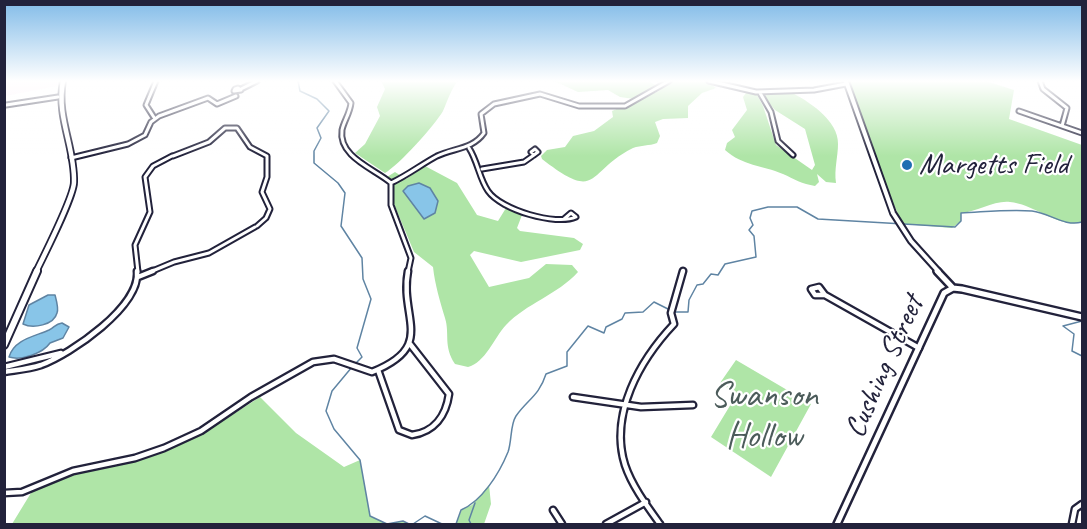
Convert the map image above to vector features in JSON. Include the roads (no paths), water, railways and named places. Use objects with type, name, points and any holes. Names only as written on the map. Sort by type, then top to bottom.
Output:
[{"type":"main road","points":[[4,345],[69,203],[74,186],[74,170],[59,117],[58,106]]},
{"type":"street","points":[[146,106],[154,119]]},
{"type":"street","points":[[71,158],[132,143],[146,134],[154,119],[188,106]]},
{"type":"street","points":[[350,106],[342,132],[345,147],[354,158],[391,183]]},
{"type":"street","points":[[391,183],[410,175],[437,156],[470,148],[483,136],[482,112],[491,106]]},
{"type":"street","points":[[578,106],[593,106]]},
{"type":"street","points":[[767,106],[778,141],[793,155]]},
{"type":"street","points":[[853,106],[884,195],[899,225],[953,288]]},
{"type":"street","points":[[1062,126],[1067,115],[1063,106]]},
{"type":"street","points":[[1019,111],[1083,133]]},
{"type":"street","points":[[4,372],[40,365],[67,351],[85,340],[122,308],[134,292],[138,277],[135,245],[150,210],[145,177],[153,166],[209,142],[225,128],[237,128],[250,147],[267,156],[267,177],[262,192],[270,209],[266,218],[209,253],[170,263],[138,277]]},
{"type":"street","points":[[470,148],[482,169],[487,190],[507,207],[530,215],[564,219]]},
{"type":"street","points":[[482,169],[520,163],[534,155]]},
{"type":"street","points":[[4,493],[22,492],[74,471],[135,458],[164,448],[201,431],[251,397],[313,362],[334,359],[368,372],[378,370],[398,357],[410,344],[413,325],[406,279],[411,258],[391,205],[391,183]]},
{"type":"street","points":[[660,525],[624,462],[622,447],[627,406],[639,368],[674,324],[672,311],[683,270]]},
{"type":"street","name":"Cushing Street","points":[[837,525],[944,292],[953,288],[1083,317]]},
{"type":"street","points":[[825,295],[918,348]]},
{"type":"street","points":[[378,370],[399,430],[407,434],[418,435],[432,428],[442,416],[449,393],[410,344]]},
{"type":"street","points":[[4,367],[36,362],[67,351]]},
{"type":"street","points":[[573,397],[627,406],[693,405]]},
{"type":"street","points":[[606,525],[646,502]]},
{"type":"street","points":[[1072,525],[1075,509],[1083,504]]},
{"type":"street","points":[[553,510],[562,525]]},
{"type":"water","points":[[419,183],[430,188],[438,201],[435,213],[424,219],[403,191],[408,186]]},
{"type":"water","points":[[48,295],[55,295],[58,309],[55,317],[43,325],[23,324],[29,305]]},
{"type":"water","points":[[62,323],[69,327],[63,338],[50,343],[32,355],[20,358],[9,357],[20,342]]},
{"type":"waterway","points":[[324,106],[329,111],[317,128],[321,138],[314,151],[314,163],[338,183],[345,193],[341,226],[362,258],[363,279],[371,299],[357,348],[362,357],[355,364]]},
{"type":"waterway","points":[[456,524],[461,510],[483,493],[500,469],[508,452],[516,416],[537,392],[546,374],[567,366],[567,352],[588,326],[604,333],[606,327],[622,319],[625,313],[643,312],[654,302],[674,312],[688,312],[689,300],[697,285],[703,284],[711,274],[718,275],[725,264],[756,257],[754,236],[749,230],[753,225],[750,218],[752,211],[768,207],[797,207],[818,219],[955,227],[961,221],[961,213],[1023,210],[1039,212],[1069,223],[1082,222]]},
{"type":"waterway","points":[[1082,321],[1063,326],[1074,334],[1072,351],[1082,356]]},
{"type":"waterway","points":[[352,367],[332,391],[326,411],[334,429],[360,460],[370,516],[387,524],[403,521],[409,524]]},
{"type":"waterway","points":[[471,524],[469,520],[475,503]]},
{"type":"waterway","points":[[413,524],[425,516],[442,524]]},
{"type":"place","name":"Margetts Field","points":[[907,165]]},
{"type":"park label","name":"Swanson Hollow","points":[[764,418]]}]
